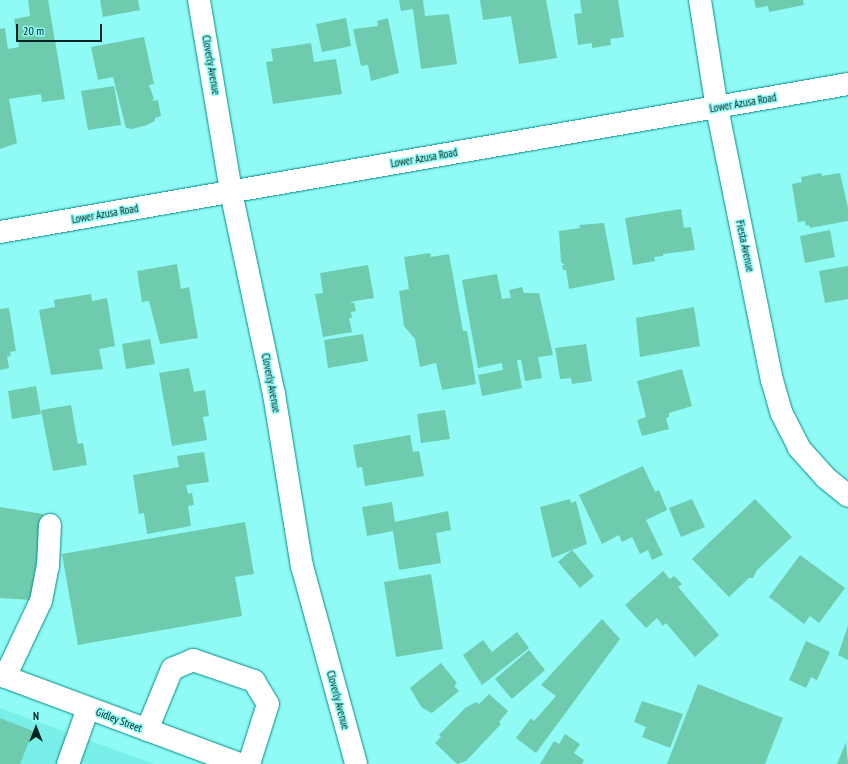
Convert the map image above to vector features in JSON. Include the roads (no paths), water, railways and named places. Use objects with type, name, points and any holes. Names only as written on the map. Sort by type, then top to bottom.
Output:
[{"type":"street","name":"Cloverly Avenue","points":[[199,0],[231,192],[274,394],[302,566],[356,764]]},
{"type":"street","name":"Fiesta Avenue","points":[[700,0],[717,108],[772,380],[782,414],[799,448],[826,478],[848,496]]},
{"type":"street","name":"Lower Azusa Road","points":[[0,232],[848,84]]},
{"type":"street","points":[[2,676],[42,601],[48,566],[50,525]]},
{"type":"street","points":[[147,730],[172,669],[194,660],[254,681],[268,704],[249,764]]},
{"type":"street","name":"Gidley Street","points":[[2,676],[239,764]]},
{"type":"street","points":[[68,764],[88,708]]}]
